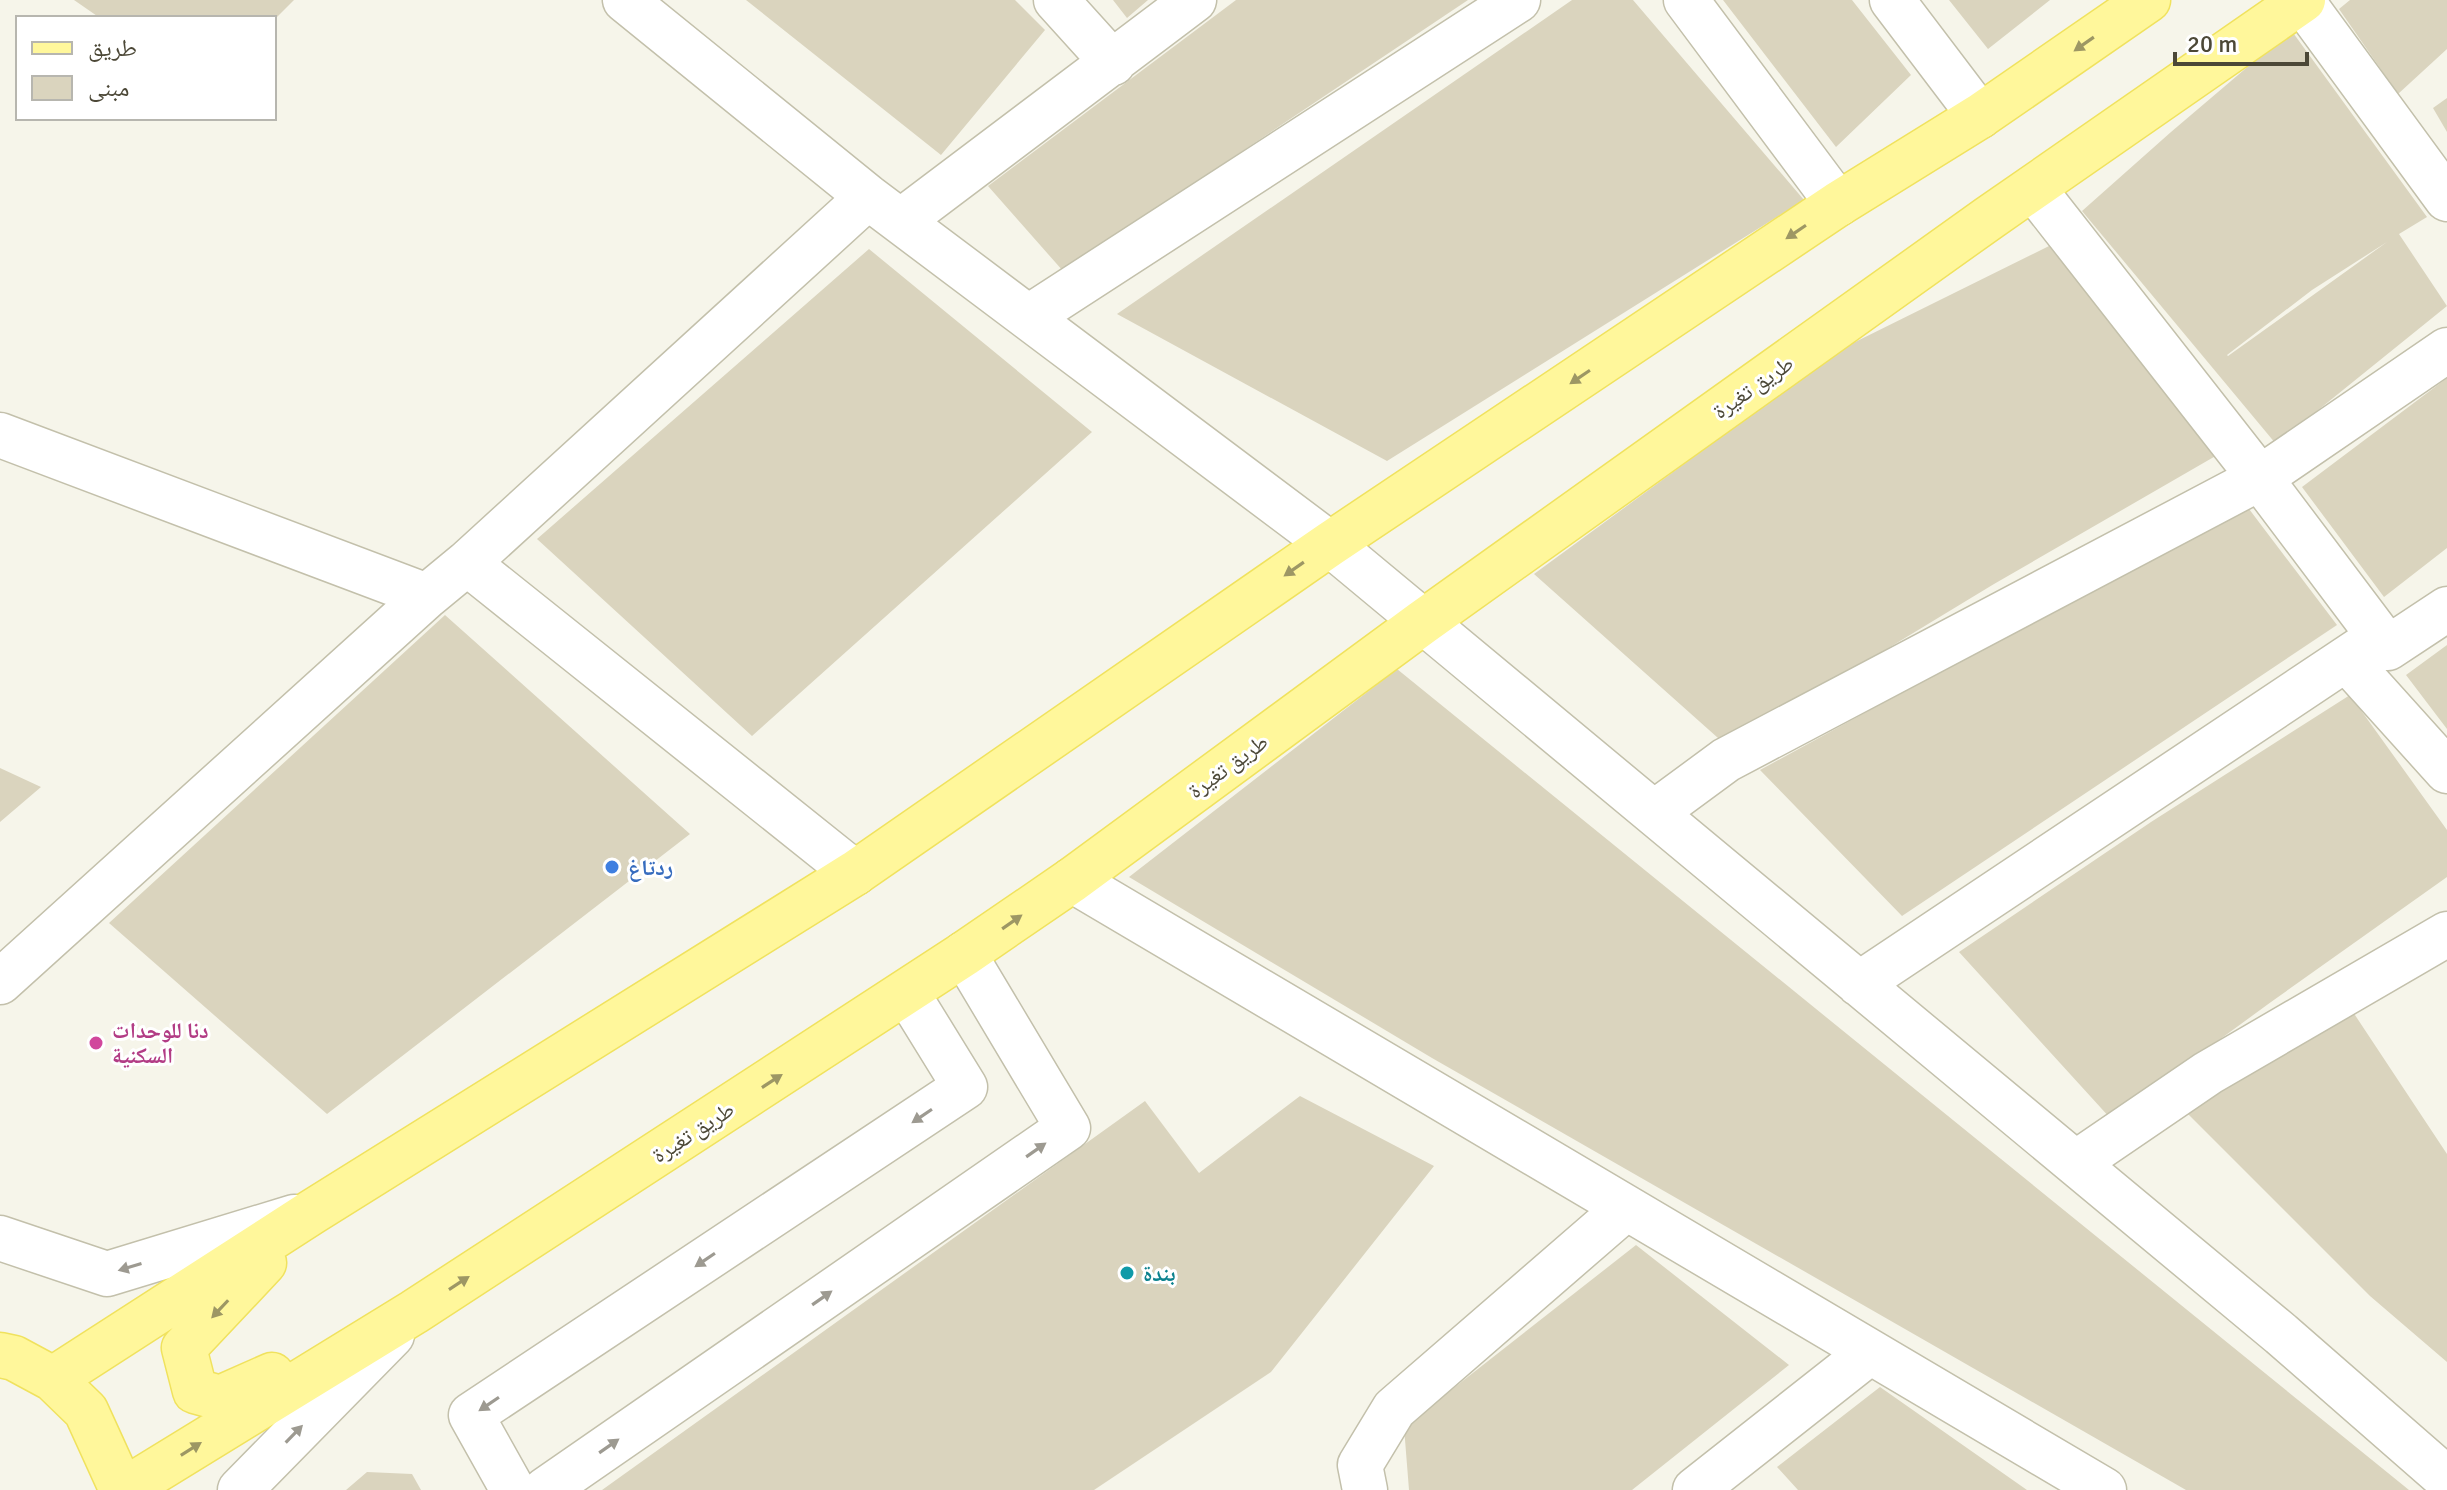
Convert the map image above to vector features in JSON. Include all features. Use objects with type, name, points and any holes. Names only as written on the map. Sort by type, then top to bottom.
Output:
[{"type":"main road","points":[[53,1379],[312,1212],[855,873],[1330,544],[1838,204],[1980,116],[2148,0]]},
{"type":"main road","name":"طريق تغيرة","points":[[123,1490],[414,1312],[907,993],[1072,880],[1423,622],[2302,0]]},
{"type":"main road","points":[[312,1212],[184,1348],[195,1391],[220,1398],[414,1312]]},
{"type":"main road","points":[[0,1355],[14,1358],[53,1379],[86,1411],[123,1490]]},
{"type":"street","points":[[625,0],[885,209],[1330,544],[2281,1334],[2447,1479]]},
{"type":"street","points":[[1056,0],[1113,63]]},
{"type":"street","points":[[0,982],[427,596],[885,209],[1113,63],[1194,0]]},
{"type":"street","points":[[1029,317],[1518,0]]},
{"type":"street","points":[[1686,0],[1838,204]]},
{"type":"street","points":[[1892,0],[1980,116]]},
{"type":"street","points":[[2302,0],[2447,199]]},
{"type":"street","points":[[2033,188],[2260,478],[2362,648],[2447,771]]},
{"type":"street","points":[[1654,813],[1726,760],[2260,478],[2447,350]]},
{"type":"street","points":[[0,435],[427,596]]},
{"type":"street","points":[[467,563],[855,873]]},
{"type":"street","points":[[1859,984],[2362,648],[2388,648],[2447,609]]},
{"type":"street","points":[[1072,880],[2104,1490]]},
{"type":"street","points":[[2076,1163],[2208,1073],[2447,934]]},
{"type":"street","points":[[545,1490],[1068,1128],[964,954]]},
{"type":"street","points":[[907,993],[965,1087]]},
{"type":"street","points":[[513,1490],[471,1415],[965,1087],[1024,1053]]},
{"type":"street","points":[[1365,1490],[1360,1465],[1394,1409],[1626,1208]]},
{"type":"street","points":[[0,1238],[107,1274],[312,1212]]},
{"type":"street","points":[[240,1490],[414,1312]]},
{"type":"street","points":[[1717,1483],[1870,1352]]},
{"type":"building","points":[[74,0],[294,0],[276,18],[97,16]]},
{"type":"building","points":[[746,0],[1015,0],[1045,30],[941,155]]},
{"type":"building","points":[[1113,0],[1148,0],[1127,18]]},
{"type":"building","points":[[1236,0],[1468,0],[1063,271],[988,186]]},
{"type":"building","points":[[1572,0],[1633,0],[1804,200],[1387,461],[1117,314]]},
{"type":"building","points":[[1723,0],[1852,0],[1911,75],[1836,147]]},
{"type":"building","points":[[1949,0],[2050,0],[1988,49]]},
{"type":"building","points":[[2350,0],[2447,0],[2447,49],[2398,94],[2339,9]]},
{"type":"building","points":[[2291,30],[2427,217],[2399,234],[2447,306],[2276,444],[2082,211]],"holes":[[[2387,242],[2228,356],[2312,290]]]},
{"type":"building","points":[[2447,98],[2447,132],[2433,108]]},
{"type":"building","points":[[2049,246],[2219,454],[1994,584],[1727,746],[1534,574],[1841,349]]},
{"type":"building","points":[[869,249],[1092,432],[752,736],[537,539]]},
{"type":"building","points":[[2447,378],[2447,548],[2384,597],[2302,487]]},
{"type":"building","points":[[2246,505],[2337,625],[1902,916],[1760,770]]},
{"type":"building","points":[[445,615],[690,834],[327,1114],[109,923]]},
{"type":"building","points":[[2447,645],[2447,729],[2406,675]]},
{"type":"building","points":[[1397,669],[2409,1490],[2186,1490],[1432,1058],[1129,877]]},
{"type":"building","points":[[2350,695],[2447,830],[2447,877],[2111,1119],[1959,952],[2151,822]]},
{"type":"building","points":[[0,768],[41,787],[0,822]]},
{"type":"building","points":[[2351,1009],[2447,1154],[2447,1362],[2370,1296],[2185,1111]]},
{"type":"building","name":"بندة","points":[[1300,1096],[1434,1166],[1271,1372],[1094,1490],[602,1490],[1145,1101],[1199,1173]]},
{"type":"building","points":[[1636,1245],[1789,1365],[1632,1490],[1409,1490],[1404,1427]]},
{"type":"building","points":[[1880,1387],[2027,1490],[1798,1490],[1777,1467]]},
{"type":"building","points":[[367,1472],[412,1474],[421,1490],[346,1490]]},
{"type":"place","name":"ردتاغ","points":[[612,867]]},
{"type":"place","name":"دنا للوحدات السكنية","points":[[96,1043]]},
{"type":"place","name":"بندة","points":[[1127,1273]]}]
